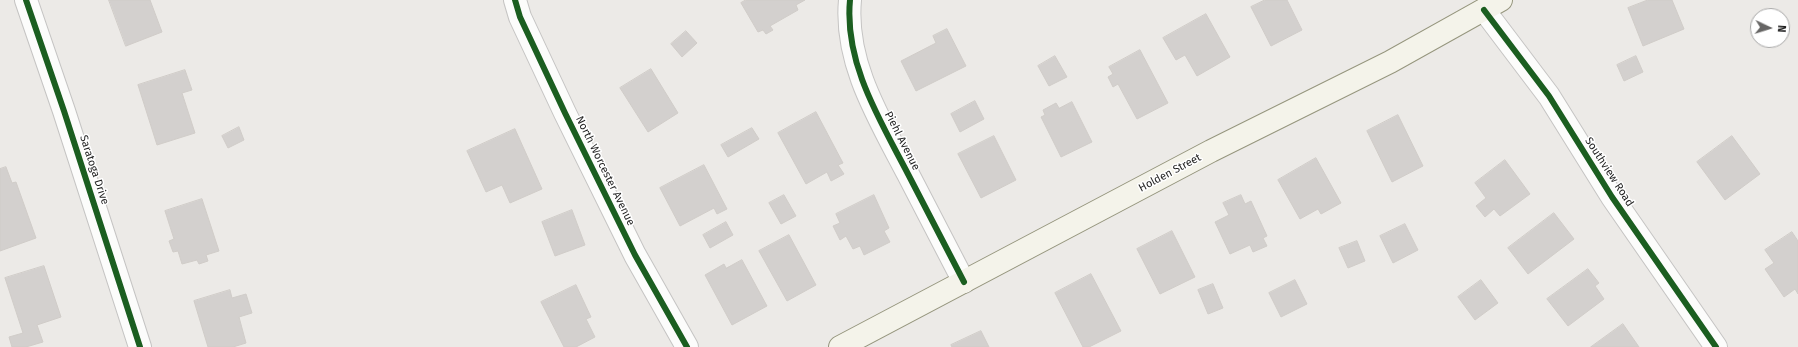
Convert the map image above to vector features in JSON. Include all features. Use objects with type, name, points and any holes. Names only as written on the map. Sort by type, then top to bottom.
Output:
[{"type":"main road","name":"Holden Street","points":[[840,347],[1211,151],[1390,62],[1493,5]]},
{"type":"street","name":"Saratoga Drive","points":[[26,0],[64,111],[140,347]]},
{"type":"street","name":"North Worcester Avenue","points":[[515,0],[520,17],[568,120],[635,255],[686,347]]},
{"type":"street","name":"Piehl Avenue","points":[[850,0],[851,39],[856,64],[882,125],[964,282]]},
{"type":"street","name":"Southview Road","points":[[1493,5],[1612,197],[1716,347]]},
{"type":"building","points":[[109,0],[150,0],[162,32],[126,46]]},
{"type":"building","points":[[746,0],[805,0],[796,5],[798,10],[770,26],[773,30],[766,34],[763,30],[758,32],[741,3]]},
{"type":"building","points":[[1265,0],[1287,0],[1302,30],[1271,46],[1251,7]]},
{"type":"building","points":[[1648,0],[1672,0],[1684,29],[1643,46],[1628,8]]},
{"type":"building","points":[[1206,14],[1230,57],[1197,76],[1185,55],[1176,60],[1163,38]]},
{"type":"building","points":[[947,29],[966,66],[916,91],[901,61],[936,43],[933,36]]},
{"type":"building","points":[[686,31],[697,43],[682,57],[671,44]]},
{"type":"building","points":[[1140,50],[1168,103],[1137,119],[1118,84],[1113,87],[1108,77],[1113,74],[1109,67]]},
{"type":"building","points":[[1055,56],[1067,77],[1049,86],[1038,66]]},
{"type":"building","points":[[1636,56],[1643,72],[1624,81],[1617,65]]},
{"type":"building","points":[[651,69],[678,113],[648,132],[620,88]]},
{"type":"building","points":[[185,70],[192,90],[182,93],[195,133],[157,145],[138,85]]},
{"type":"building","points":[[975,101],[984,119],[960,132],[951,114]]},
{"type":"building","points":[[1072,102],[1092,142],[1061,157],[1041,117],[1045,115],[1043,110],[1056,103],[1059,108]]},
{"type":"building","points":[[816,112],[843,163],[838,165],[844,174],[831,181],[827,172],[806,184],[778,133]]},
{"type":"building","points":[[1398,115],[1423,166],[1392,182],[1367,131]]},
{"type":"building","points":[[239,127],[244,140],[228,148],[222,136]]},
{"type":"building","points":[[752,128],[759,139],[728,157],[721,145]]},
{"type":"building","points":[[515,129],[542,189],[510,203],[502,185],[486,192],[467,151]]},
{"type":"building","points":[[994,136],[1016,180],[981,198],[958,154]]},
{"type":"building","points":[[1732,136],[1760,174],[1725,200],[1697,162]]},
{"type":"building","points":[[1316,158],[1341,203],[1321,214],[1318,209],[1300,219],[1278,180]]},
{"type":"building","points":[[1505,160],[1530,194],[1500,216],[1494,209],[1485,217],[1476,206],[1486,198],[1475,183]]},
{"type":"building","points":[[704,165],[727,209],[717,214],[714,208],[680,226],[660,188]]},
{"type":"building","points":[[6,167],[12,183],[16,182],[36,238],[0,251],[0,169]]},
{"type":"building","points":[[784,195],[796,216],[781,224],[769,203]]},
{"type":"building","points":[[874,195],[889,228],[884,231],[890,242],[864,255],[860,246],[853,249],[846,236],[840,240],[833,226],[840,223],[836,214]]},
{"type":"building","points":[[1241,195],[1245,204],[1251,201],[1267,236],[1263,238],[1267,246],[1253,252],[1250,245],[1230,254],[1215,222],[1229,215],[1223,203]]},
{"type":"building","points":[[202,199],[219,251],[206,255],[208,261],[199,264],[197,260],[182,264],[178,251],[173,252],[169,241],[174,239],[165,211]]},
{"type":"building","points":[[572,210],[585,245],[555,256],[542,222]]},
{"type":"building","points":[[1554,213],[1574,239],[1528,274],[1508,248]]},
{"type":"building","points":[[726,222],[733,235],[710,248],[703,235]]},
{"type":"building","points":[[1405,224],[1418,250],[1393,263],[1380,236]]},
{"type":"building","points":[[1172,231],[1195,277],[1160,294],[1137,249]]},
{"type":"building","points":[[1792,232],[1798,241],[1798,294],[1795,289],[1784,297],[1765,269],[1774,263],[1765,250]]},
{"type":"building","points":[[789,235],[816,285],[787,301],[759,251]]},
{"type":"building","points":[[1357,241],[1365,261],[1348,268],[1339,248]]},
{"type":"building","points":[[742,260],[767,306],[732,325],[705,275],[724,264],[726,268]]},
{"type":"building","points":[[44,266],[61,317],[37,325],[43,342],[26,347],[12,347],[9,337],[23,333],[5,278]]},
{"type":"building","points":[[1588,269],[1599,283],[1595,286],[1604,299],[1568,326],[1547,299]]},
{"type":"building","points":[[1091,274],[1121,331],[1089,347],[1083,347],[1055,293]]},
{"type":"building","points":[[1295,280],[1307,304],[1281,317],[1269,293]]},
{"type":"building","points":[[1481,280],[1498,303],[1475,320],[1458,297]]},
{"type":"building","points":[[1213,284],[1223,308],[1208,314],[1198,290]]},
{"type":"building","points":[[576,285],[591,317],[586,319],[595,337],[576,347],[564,347],[541,302]]},
{"type":"building","points":[[230,290],[232,298],[246,294],[252,313],[239,317],[246,343],[233,347],[208,347],[194,301]]},
{"type":"building","points":[[1623,324],[1639,347],[1591,347]]},
{"type":"building","points":[[981,331],[989,347],[952,347],[951,345]]},
{"type":"cycle path","points":[[26,0],[64,111],[140,347]]},
{"type":"cycle path","points":[[515,0],[520,17],[565,113],[635,255],[687,347]]},
{"type":"cycle path","points":[[850,0],[850,23],[853,46],[858,69],[866,90],[886,133],[964,282]]},
{"type":"cycle path","points":[[1484,10],[1549,96],[1612,197],[1716,347]]}]
